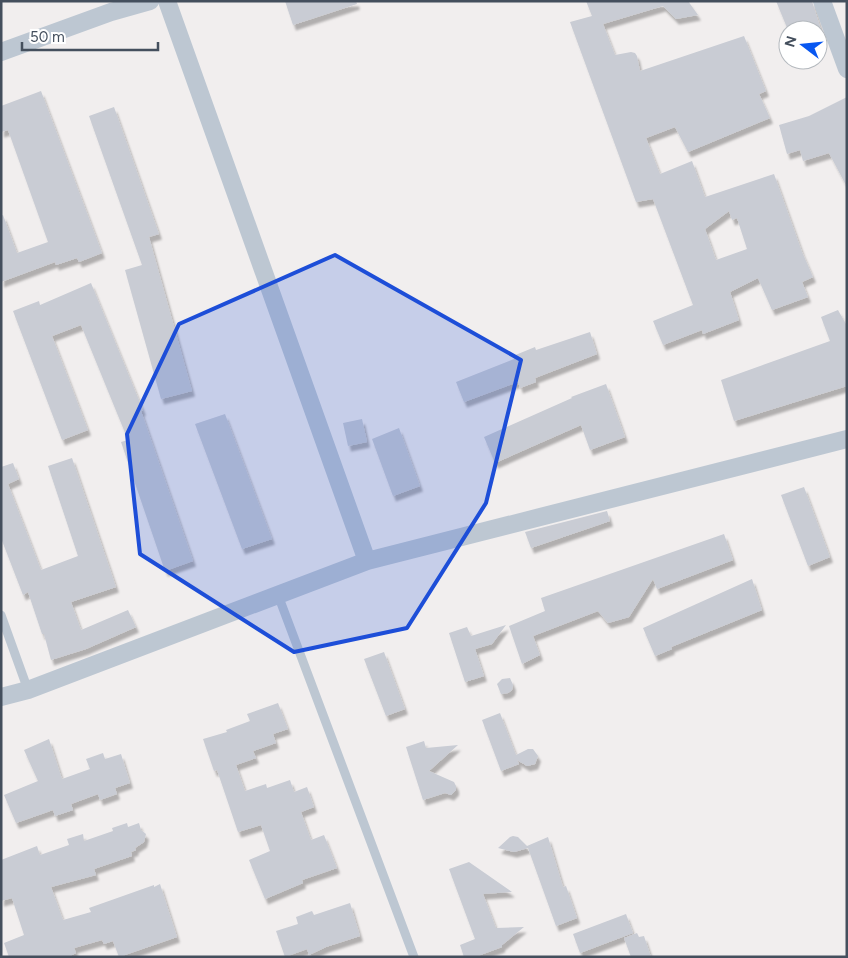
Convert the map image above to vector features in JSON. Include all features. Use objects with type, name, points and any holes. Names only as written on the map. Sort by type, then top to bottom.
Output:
[{"type":"street","points":[[167,1],[367,560]]},
{"type":"street","points":[[822,1],[847,69]]},
{"type":"street","points":[[1,52],[111,12],[146,2]]},
{"type":"street","points":[[1,697],[28,690],[367,560],[847,439]]},
{"type":"lane","points":[[278,595],[414,957]]},
{"type":"lane","points":[[1,615],[28,690]]},
{"type":"highlighted area","points":[[335,255],[521,360],[486,503],[407,628],[294,652],[140,554],[127,434],[179,324]]},
{"type":"building","points":[[285,1],[356,1],[357,4],[293,25]]},
{"type":"building","points":[[586,1],[688,1],[698,15],[676,19],[663,6],[603,24],[615,55],[635,53],[640,71],[744,36],[766,91],[759,94],[770,118],[688,152],[675,127],[646,138],[660,174],[692,161],[705,197],[774,174],[813,277],[802,282],[808,297],[772,310],[758,278],[730,292],[739,320],[703,334],[702,330],[663,345],[653,321],[693,305],[653,199],[636,202],[570,22],[592,16]],"holes":[[[729,211],[732,220],[737,218],[747,249],[716,260],[705,229]]]},
{"type":"building","points":[[776,1],[812,1],[818,20],[784,20]]},
{"type":"building","points":[[41,91],[102,253],[79,262],[77,258],[56,265],[55,262],[1,282],[1,216],[3,215],[17,253],[48,242],[8,130],[1,132],[1,106]]},
{"type":"building","points":[[847,97],[847,187],[829,153],[803,161],[800,150],[787,154],[779,125],[809,116]]},
{"type":"building","points":[[114,107],[159,234],[149,237],[192,391],[161,399],[125,270],[142,265],[89,116]]},
{"type":"building","points":[[91,283],[143,410],[141,411],[193,561],[165,571],[121,442],[128,440],[81,325],[52,336],[88,430],[62,440],[13,311],[39,301],[40,305]]},
{"type":"building","points":[[838,310],[847,326],[847,386],[734,421],[721,380],[830,341],[821,317]]},
{"type":"building","points":[[590,332],[597,354],[535,378],[536,382],[520,388],[518,382],[464,402],[456,382],[514,359],[513,356],[535,347],[536,350]]},
{"type":"building","points":[[606,384],[625,437],[590,450],[581,425],[495,463],[484,437],[571,397]]},
{"type":"building","points":[[225,414],[272,539],[242,549],[195,424]]},
{"type":"building","points":[[362,419],[367,442],[348,446],[343,423]]},
{"type":"building","points":[[399,428],[420,486],[393,496],[372,439]]},
{"type":"building","points":[[72,458],[116,587],[71,602],[81,630],[128,610],[136,627],[86,649],[51,660],[44,634],[42,634],[28,592],[23,595],[1,538],[1,467],[13,463],[19,479],[8,484],[41,570],[78,556],[48,466]]},
{"type":"building","points":[[804,487],[830,557],[808,566],[781,495]]},
{"type":"building","points":[[607,511],[610,521],[531,548],[525,532]]},
{"type":"building","points":[[724,534],[733,560],[657,589],[653,579],[629,617],[608,623],[598,611],[533,636],[540,655],[522,664],[509,626],[545,611],[541,598]]},
{"type":"building","points":[[752,579],[762,610],[671,647],[672,649],[655,656],[643,628]]},
{"type":"building","points":[[506,625],[492,644],[475,649],[484,676],[465,682],[449,633],[467,627],[471,636]]},
{"type":"building","points":[[384,652],[405,709],[386,716],[364,659]]},
{"type":"building","points":[[510,678],[513,685],[512,690],[501,694],[497,684],[502,679]]},
{"type":"building","points":[[278,703],[288,729],[273,734],[276,743],[253,751],[256,758],[236,765],[245,791],[266,784],[267,788],[290,780],[294,792],[307,787],[314,807],[301,812],[311,840],[324,835],[337,868],[302,880],[303,883],[265,899],[249,860],[270,851],[261,825],[238,832],[217,770],[214,771],[203,739],[227,732],[226,730],[250,721],[247,714]]},
{"type":"building","points":[[500,713],[516,755],[528,749],[533,749],[538,756],[535,764],[527,766],[517,760],[519,764],[501,771],[482,720]]},
{"type":"building","points":[[49,739],[62,779],[90,769],[86,759],[103,753],[105,759],[121,754],[130,783],[115,788],[117,794],[100,800],[98,794],[71,804],[73,810],[55,816],[53,810],[16,823],[4,795],[38,781],[24,750]]},
{"type":"building","points":[[424,741],[426,748],[458,745],[429,771],[454,782],[456,790],[451,795],[445,793],[423,800],[406,747]]},
{"type":"building","points":[[127,823],[128,827],[139,823],[141,830],[146,834],[144,842],[131,852],[132,856],[94,869],[96,875],[51,887],[63,920],[91,912],[89,908],[160,884],[177,937],[119,957],[113,941],[104,944],[102,940],[74,948],[76,953],[68,957],[9,957],[4,943],[24,935],[12,898],[1,901],[1,860],[37,846],[40,855],[69,845],[67,839],[83,834],[84,841],[113,831],[112,828]]},
{"type":"building","points":[[513,836],[518,837],[527,846],[548,837],[563,887],[566,886],[577,918],[556,926],[528,848],[514,852],[498,848]]},
{"type":"building","points":[[469,862],[512,892],[483,894],[496,928],[524,927],[502,947],[475,957],[464,957],[460,945],[475,939],[449,869]]},
{"type":"building","points":[[350,903],[360,936],[326,947],[309,955],[307,949],[285,957],[276,931],[298,924],[296,917],[312,911],[314,915]]},
{"type":"building","points":[[626,914],[633,933],[580,953],[573,934]]},
{"type":"building","points":[[637,933],[639,937],[644,936],[651,957],[631,957],[624,938]]}]
